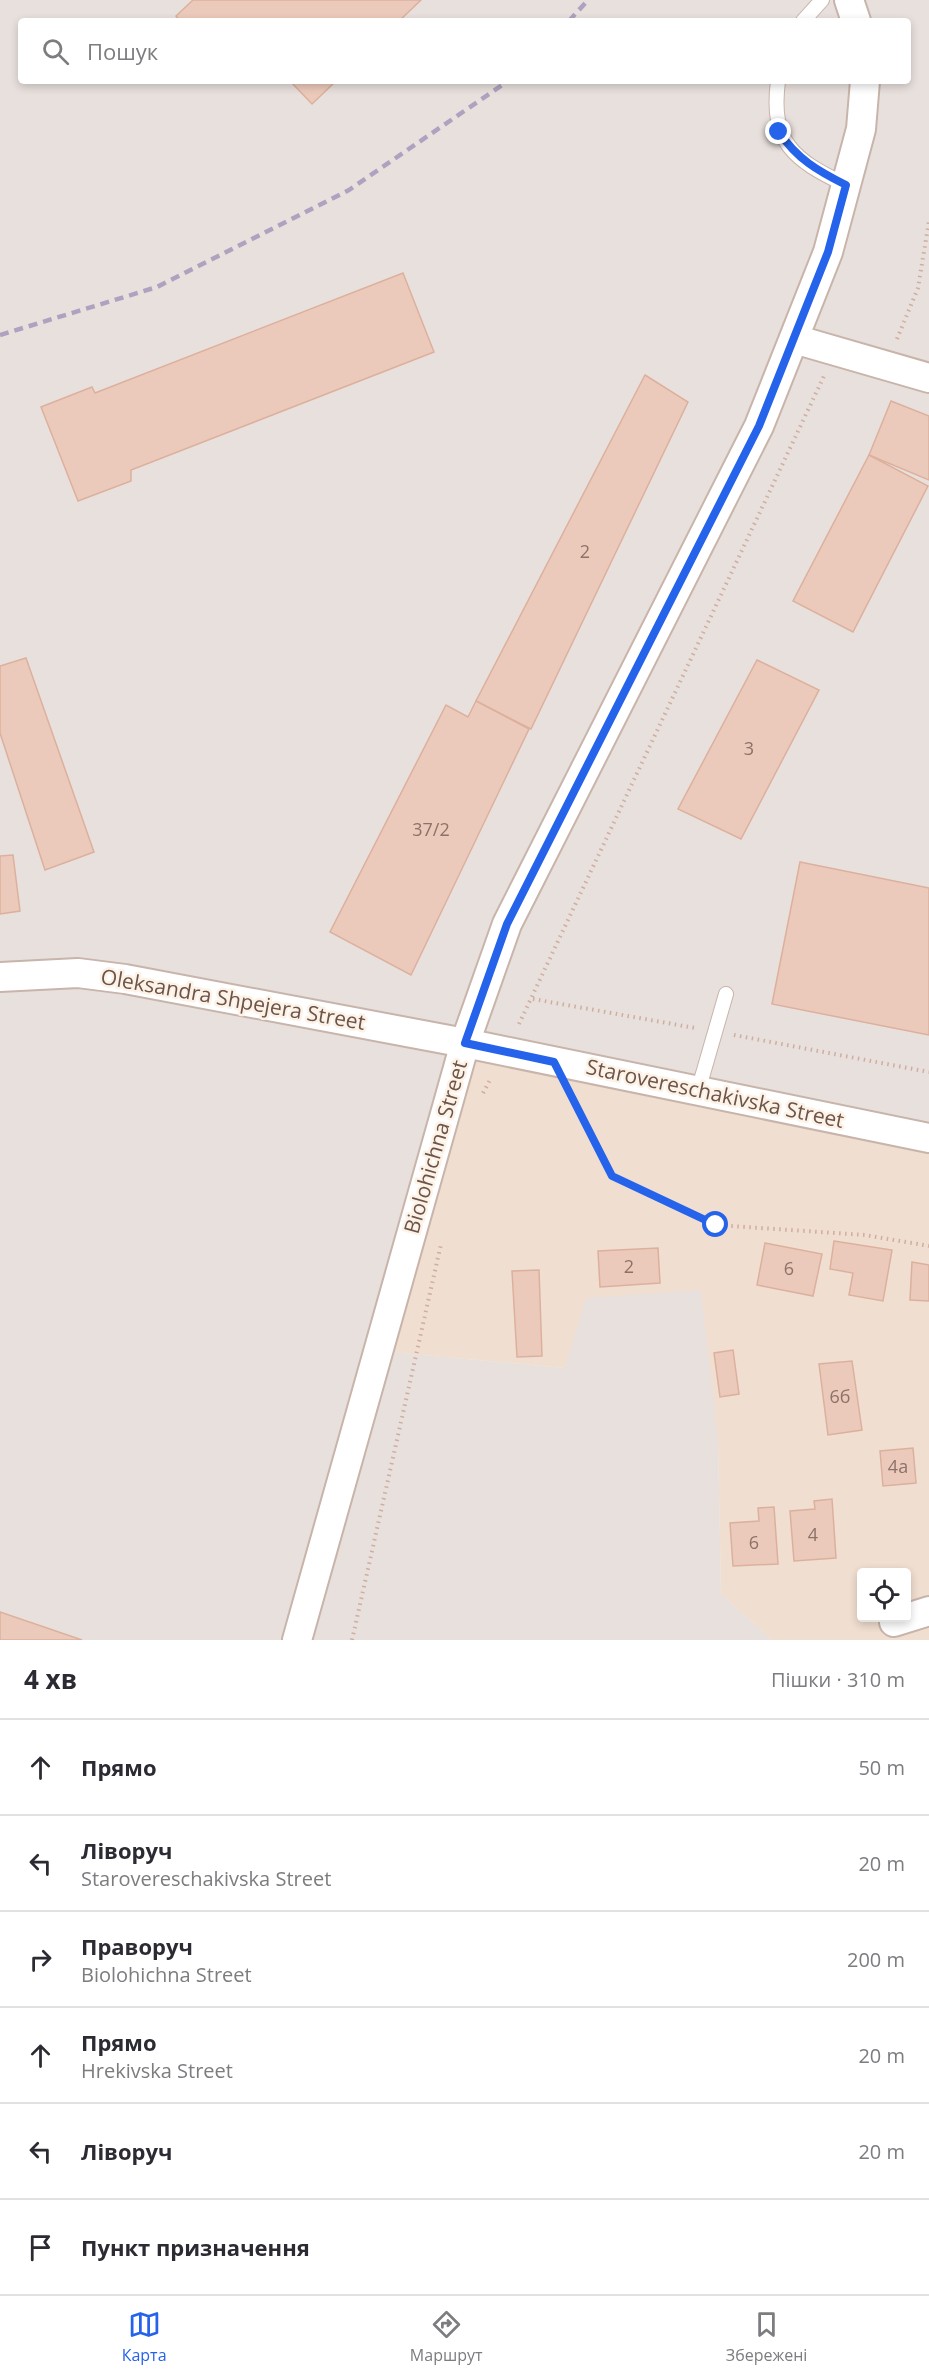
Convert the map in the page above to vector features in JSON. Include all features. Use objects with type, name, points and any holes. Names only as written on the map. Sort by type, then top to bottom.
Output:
[{"type":"street","points":[[849,0],[855,18]]},
{"type":"street","name":"Biolohichna Street","points":[[297,1640],[465,1043],[507,924],[759,426],[828,252],[861,129],[865,84]]},
{"type":"street","points":[[794,339],[929,378]]},
{"type":"street","name":"Oleksandra Shpejera Street","points":[[0,977],[78,973],[125,979],[465,1043]]},
{"type":"street","name":"Starovereschakivska Street","points":[[465,1043],[929,1138]]},
{"type":"street","points":[[911,1617],[929,1611]]},
{"type":"lane","points":[[806,18],[822,0]]},
{"type":"lane","points":[[778,84],[776,107],[779,132],[790,148],[805,163],[846,185]]},
{"type":"lane","points":[[698,1091],[726,994]]},
{"type":"path","points":[[881,364],[896,339],[918,288],[929,221]]},
{"type":"path","points":[[896,339],[907,342]]},
{"type":"path","points":[[478,1103],[533,999],[826,372]]},
{"type":"path","points":[[554,1062],[612,1176],[716,1225],[865,1235],[929,1246]]},
{"type":"path","points":[[352,1640],[442,1240]]},
{"type":"shaded area","points":[[0,0],[929,0],[929,1137],[465,1043],[379,1351],[565,1368],[586,1298],[701,1290],[718,1440],[721,1594],[772,1640],[0,1640]]},
{"type":"shaded area","points":[[465,1043],[929,1137],[929,1640],[772,1640],[721,1594],[718,1440],[565,1368],[378,1351]]},
{"type":"building","points":[[193,0],[421,0],[402,18],[178,18],[176,16]]},
{"type":"building","points":[[293,84],[333,84],[312,104]]},
{"type":"building","points":[[403,273],[434,352],[131,470],[131,481],[78,501],[41,407],[92,387],[95,393]]},
{"type":"building","points":[[645,375],[688,402],[531,729],[476,701]]},
{"type":"building","points":[[891,401],[929,416],[929,480],[869,455]]},
{"type":"building","points":[[869,455],[928,486],[853,632],[793,601]]},
{"type":"building","points":[[26,658],[94,852],[45,870],[0,733],[0,666]]},
{"type":"building","points":[[757,660],[819,690],[741,839],[678,809]]},
{"type":"building","points":[[476,701],[529,729],[411,975],[330,932],[446,705],[468,717]]},
{"type":"building","points":[[13,855],[20,911],[0,914],[0,856]]},
{"type":"building","points":[[800,862],[929,888],[929,1035],[772,1004]]},
{"type":"building","points":[[834,1241],[892,1250],[883,1301],[849,1295],[853,1273],[830,1269]]},
{"type":"building","points":[[765,1243],[822,1254],[813,1296],[757,1285]]},
{"type":"building","points":[[658,1248],[660,1283],[600,1287],[598,1251]]},
{"type":"building","points":[[912,1262],[929,1265],[929,1301],[910,1300]]},
{"type":"building","points":[[539,1270],[542,1356],[517,1357],[512,1271]]},
{"type":"building","points":[[733,1350],[739,1394],[720,1397],[714,1353]]},
{"type":"building","points":[[852,1361],[862,1430],[828,1435],[819,1364]]},
{"type":"building","points":[[913,1448],[916,1483],[883,1486],[880,1451]]},
{"type":"building","points":[[832,1499],[836,1558],[794,1561],[790,1511],[815,1509],[814,1501]]},
{"type":"building","points":[[774,1507],[778,1564],[733,1566],[730,1523],[759,1521],[758,1508]]},
{"type":"building","points":[[0,1612],[82,1640],[0,1640]]},
{"type":"railway","points":[[572,18],[588,0]]},
{"type":"railway","points":[[0,335],[157,287],[349,190],[504,84]]},
{"type":"route","points":[[716,1225],[612,1176],[554,1062],[465,1043],[507,924],[759,426],[828,252],[846,185],[805,163],[790,148],[779,132]]}]
